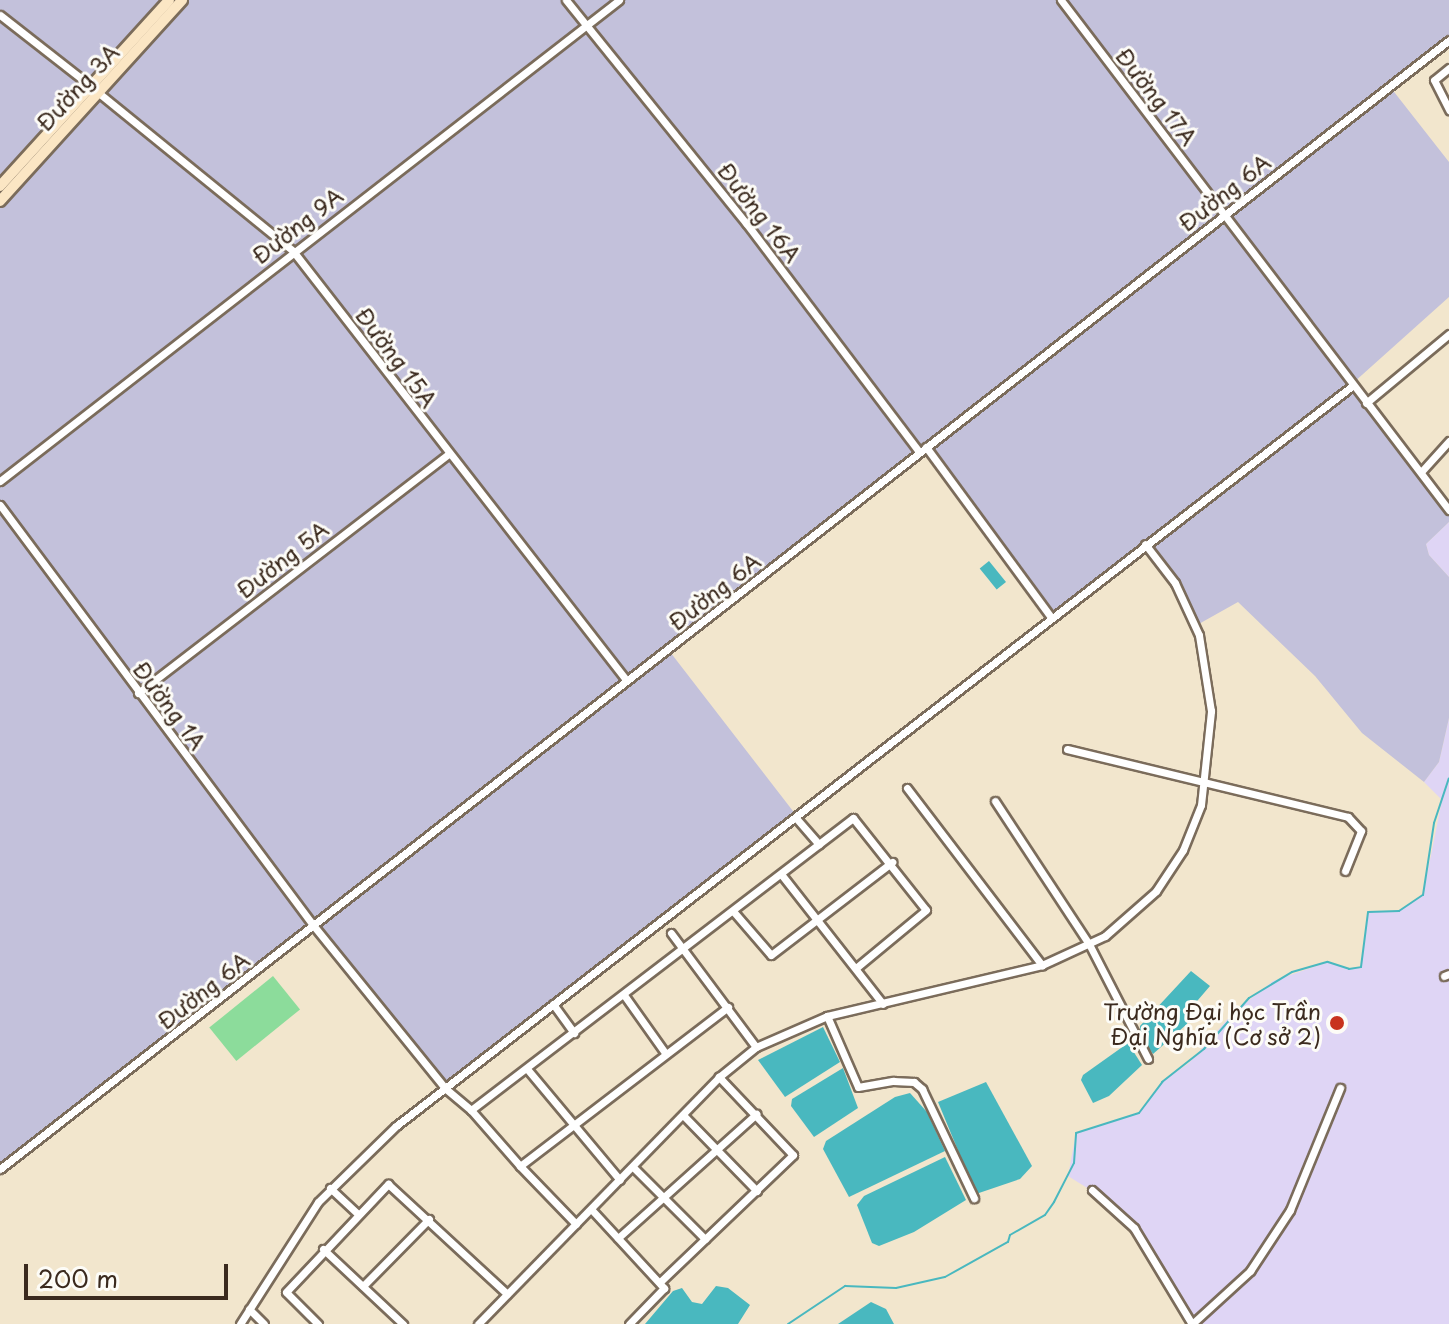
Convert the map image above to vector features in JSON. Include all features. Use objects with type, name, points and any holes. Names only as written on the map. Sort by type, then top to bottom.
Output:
[{"type":"street","name":"Đường 3A","points":[[0,201],[169,0]]},
{"type":"street","name":"Đường 3A","points":[[0,186],[182,0]]},
{"type":"street","name":"Đường 16A","points":[[566,0],[589,22],[1051,617]]},
{"type":"street","name":"Đường 9A","points":[[0,481],[619,0]]},
{"type":"street","name":"Đường 17A","points":[[1061,0],[1449,510]]},
{"type":"street","name":"Đường 15A","points":[[0,15],[293,251],[627,681]]},
{"type":"street","name":"Đường 6A","points":[[0,1169],[1449,40]]},
{"type":"street","points":[[1449,68],[1434,80],[1449,110]]},
{"type":"street","points":[[1366,403],[1449,334]]},
{"type":"street","points":[[240,1324],[330,1188],[396,1126],[1352,386]]},
{"type":"street","points":[[1421,472],[1449,441]]},
{"type":"street","name":"Đường 5A","points":[[138,693],[448,454]]},
{"type":"street","name":"Đường 1A","points":[[0,505],[313,925],[446,1089],[471,1110],[576,1224]]},
{"type":"street","points":[[485,1322],[507,1294],[719,1077],[756,1047],[827,1016],[1042,965],[1089,944],[1127,919],[1171,873],[1193,829],[1205,782],[1211,711],[1199,635],[1175,583],[1145,544]]},
{"type":"street","points":[[1067,749],[1358,823],[1361,831],[1345,871]]},
{"type":"street","points":[[907,788],[1042,965]]},
{"type":"street","points":[[995,801],[1089,944],[1148,1059]]},
{"type":"street","points":[[796,818],[819,844]]},
{"type":"street","points":[[471,1110],[528,1070],[853,818],[892,862],[926,910],[857,967]]},
{"type":"street","points":[[733,911],[769,955],[892,862]]},
{"type":"street","points":[[781,874],[883,1004]]},
{"type":"street","points":[[671,933],[756,1047]]},
{"type":"street","points":[[624,995],[666,1054]]},
{"type":"street","points":[[553,1004],[574,1033]]},
{"type":"street","points":[[520,1166],[728,1007]]},
{"type":"street","points":[[827,1016],[858,1087],[893,1081],[914,1082],[922,1089],[974,1198]]},
{"type":"street","points":[[528,1070],[620,1180]]},
{"type":"street","points":[[660,1282],[793,1155],[719,1077]]},
{"type":"street","points":[[1092,1190],[1134,1228],[1192,1324],[1250,1271],[1290,1210],[1340,1088]]},
{"type":"street","points":[[618,1238],[756,1114]]},
{"type":"street","points":[[683,1115],[757,1191]]},
{"type":"street","points":[[633,1167],[705,1239]]},
{"type":"street","points":[[318,1324],[286,1292],[357,1213],[388,1184],[507,1294]]},
{"type":"street","points":[[330,1188],[357,1213]]},
{"type":"street","points":[[591,1209],[660,1282],[662,1294],[629,1324]]},
{"type":"street","points":[[363,1286],[429,1219]]},
{"type":"street","points":[[323,1249],[403,1324]]},
{"type":"street","points":[[249,1309],[264,1324]]},
{"type":"shaded area","points":[[0,0],[1449,0],[1449,47],[1391,88],[1449,162],[1449,297],[1353,383],[1052,613],[926,444],[667,648],[796,815],[446,1086],[316,926],[0,1166]]},
{"type":"shaded area","points":[[1351,389],[1449,514],[1449,522],[1426,544],[1429,555],[1449,577],[1449,718],[1439,762],[1424,782],[1362,733],[1315,676],[1238,602],[1197,625],[1148,545]]},
{"type":"shaded area","points":[[1449,522],[1449,577],[1429,555],[1426,544]]},
{"type":"shaded area","name":"Trường Đại học Trần Đại Nghĩa (Cơ sở 2)","points":[[1449,718],[1449,1324],[1195,1324],[1137,1226],[1121,1209],[1068,1176],[1076,1133],[1139,1113],[1162,1082],[1189,1063],[1233,1013],[1273,981],[1328,962],[1349,969],[1361,967],[1368,912],[1399,911],[1423,895],[1442,800],[1424,782],[1439,762]]},
{"type":"green space","points":[[273,976],[300,1009],[236,1061],[209,1028]]},
{"type":"water","points":[[989,561],[1006,582],[997,590],[980,569]]},
{"type":"water","points":[[1191,971],[1210,986],[1192,1007],[1187,1024],[1153,1054],[1140,1035],[1140,1026]]},
{"type":"water","points":[[823,1027],[840,1062],[785,1097],[758,1060]]},
{"type":"water","points":[[1128,1043],[1142,1065],[1109,1096],[1093,1103],[1081,1080],[1083,1075]]},
{"type":"water","points":[[843,1068],[858,1108],[814,1137],[791,1106],[792,1099]]},
{"type":"water","points":[[986,1082],[1032,1166],[1020,1179],[976,1194],[938,1102]]},
{"type":"water","points":[[910,1093],[927,1112],[945,1151],[849,1197],[823,1149],[826,1141],[895,1097]]},
{"type":"water","points":[[945,1157],[966,1200],[914,1232],[879,1246],[872,1243],[857,1205],[864,1196]]},
{"type":"water","points":[[716,1286],[728,1288],[750,1305],[738,1324],[645,1324],[673,1291],[682,1288],[692,1302],[702,1304]]},
{"type":"water","points":[[871,1302],[886,1309],[894,1324],[838,1324]]},
{"type":"waterway","points":[[788,1324],[845,1286],[896,1288],[945,1277],[1008,1242],[1010,1235],[1045,1215],[1054,1202],[1074,1163],[1076,1133],[1139,1113],[1162,1082],[1204,1049],[1249,998],[1292,972],[1328,962],[1349,969],[1361,967],[1368,912],[1399,911],[1423,895],[1434,823],[1449,778]]},
{"type":"place","name":"Trường Đại học Trần Đại Nghĩa (Cơ sở 2)","points":[[1337,1023]]}]
